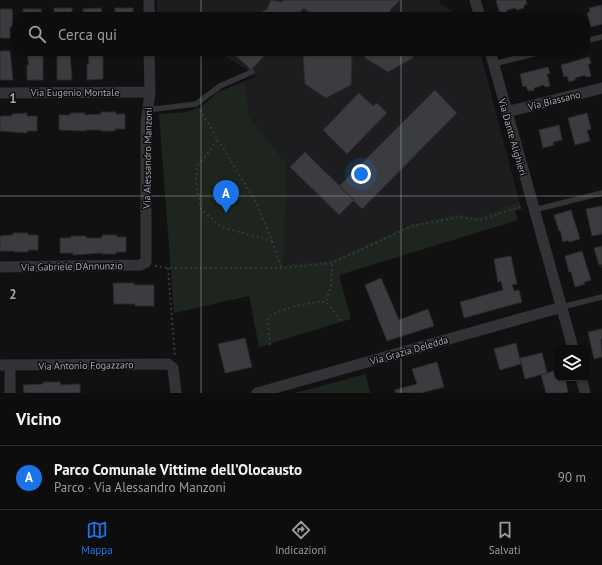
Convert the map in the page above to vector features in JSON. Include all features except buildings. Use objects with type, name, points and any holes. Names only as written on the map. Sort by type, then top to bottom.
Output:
[{"type":"street","points":[[149,0],[149,12]]},
{"type":"street","points":[[475,0],[479,12]]},
{"type":"street","name":"Via Alessandro Manzoni","points":[[144,264],[146,260],[146,123],[150,92],[150,56]]},
{"type":"street","name":"Via Dante Alighieri","points":[[491,56],[572,345]]},
{"type":"street","name":"Via Biassano","points":[[506,112],[602,88]]},
{"type":"street","name":"Via Eugenio Montale","points":[[0,93],[150,92]]},
{"type":"street","name":"Via Gabriele D'Annunzio","points":[[0,267],[144,264]]},
{"type":"street","name":"Via Grazia Deledda","points":[[257,393],[562,307]]},
{"type":"street","name":"Via Antonio Fogazzaro","points":[[5,365],[168,364],[171,366]]},
{"type":"street","points":[[5,365],[10,393]]},
{"type":"street","points":[[171,366],[173,368],[176,393]]},
{"type":"street","points":[[582,381],[585,393]]},
{"type":"lane","points":[[590,41],[602,37]]},
{"type":"lane","points":[[493,64],[526,56]]},
{"type":"lane","points":[[147,110],[196,104],[220,86],[252,72]]},
{"type":"lane","points":[[533,207],[602,193]]},
{"type":"lane","points":[[562,307],[602,297]]},
{"type":"path","points":[[196,104],[257,204],[281,268]]},
{"type":"path","points":[[217,140],[197,166],[196,182],[201,208],[221,227],[272,241]]},
{"type":"path","points":[[171,366],[175,361],[168,268],[281,268],[332,262],[412,226],[458,217],[479,220],[533,207]]},
{"type":"path","points":[[326,302],[331,285],[332,262]]},
{"type":"path","points":[[270,344],[268,317],[277,312],[319,302],[326,302]]},
{"type":"path","points":[[326,302],[342,322]]},
{"type":"shaded area","points":[[157,0],[439,0],[440,4],[453,12],[157,12]]},
{"type":"shaded area","points":[[224,56],[481,56],[519,201],[480,217],[458,214],[411,224],[331,260],[282,265],[287,164],[249,116],[245,81],[257,76]]},
{"type":"shaded area","points":[[245,81],[249,116],[287,164],[283,265],[331,260],[411,224],[458,214],[480,217],[519,201],[522,209],[515,211],[518,220],[339,275],[351,319],[259,347],[249,296],[174,313],[159,114],[187,112],[201,107],[218,92]]},
{"type":"shaded area","points":[[366,374],[370,393],[295,393]]},
{"type":"place","name":"Parco Comunale Vittime dell’Olocausto","points":[[226,213]]}]
